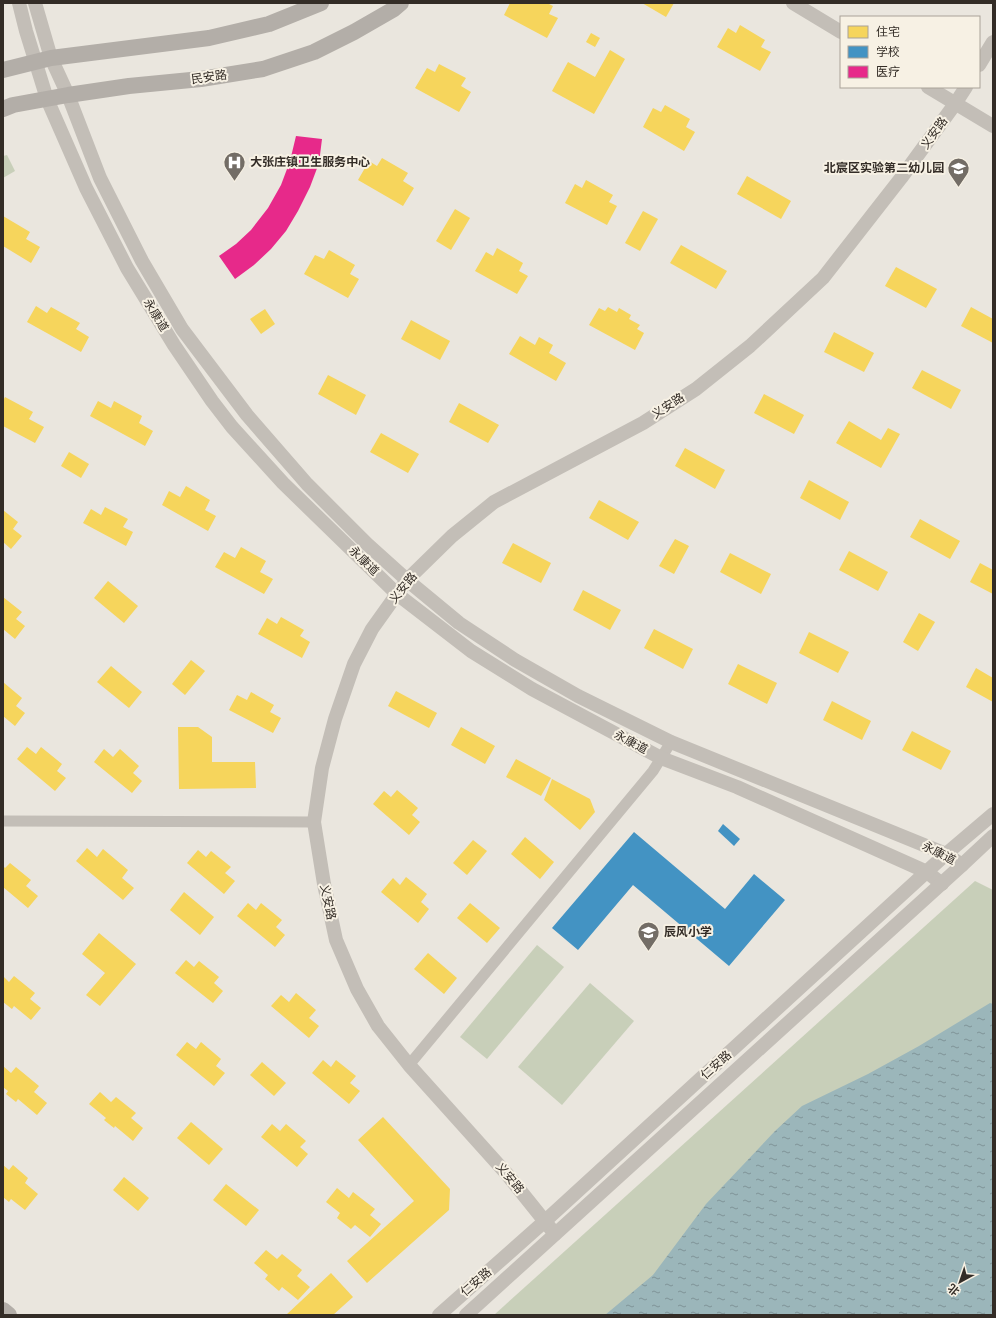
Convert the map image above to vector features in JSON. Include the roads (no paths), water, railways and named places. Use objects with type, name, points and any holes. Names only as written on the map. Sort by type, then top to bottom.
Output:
[{"type":"main road","points":[[3,70],[51,58],[209,38],[268,24],[321,3]]},
{"type":"main road","name":"民安路","points":[[3,109],[13,105],[68,95],[129,86],[201,79],[263,69],[314,52],[354,32],[394,9],[401,3]]},
{"type":"main road","points":[[3,1310],[9,1315]]},
{"type":"street","name":"永康道","points":[[19,3],[47,99],[86,188],[127,268],[174,345],[212,401],[232,427],[283,483],[397,594],[471,651],[532,689],[661,758],[737,787],[927,872],[942,884]]},
{"type":"street","name":"永康道","points":[[35,3],[51,58],[68,95],[100,178],[142,261],[182,329],[247,415],[307,484],[368,544],[407,580],[459,623],[515,660],[578,696],[671,742],[946,854],[962,865]]},
{"type":"street","points":[[793,3],[840,31]]},
{"type":"street","points":[[980,63],[993,42]]},
{"type":"street","points":[[930,88],[993,126]]},
{"type":"street","name":"义安路","points":[[555,1234],[506,1173],[409,1065],[378,1026],[357,989],[336,940],[324,884],[314,822],[322,768],[335,719],[354,664],[372,629],[407,580],[452,536],[494,502],[643,423],[696,389],[750,346],[823,278],[901,178],[965,88]]},
{"type":"street","points":[[409,1065],[653,771],[671,742]]},
{"type":"street","name":"仁安路","points":[[439,1315],[545,1221],[946,854],[993,814]]},
{"type":"street","points":[[3,821],[314,822]]},
{"type":"street","name":"仁安路","points":[[466,1315],[942,884],[993,836]]},
{"type":"water","points":[[990,1003],[993,1004],[993,1315],[605,1315],[653,1275],[706,1204],[775,1131],[802,1106],[868,1074],[919,1046]]},
{"type":"place","name":"大张庄镇卫生服务中心","points":[[235,182]]},
{"type":"place","name":"北宸区实验第二幼儿园","points":[[959,188]]},
{"type":"place","name":"辰风小学","points":[[648,952]]}]
